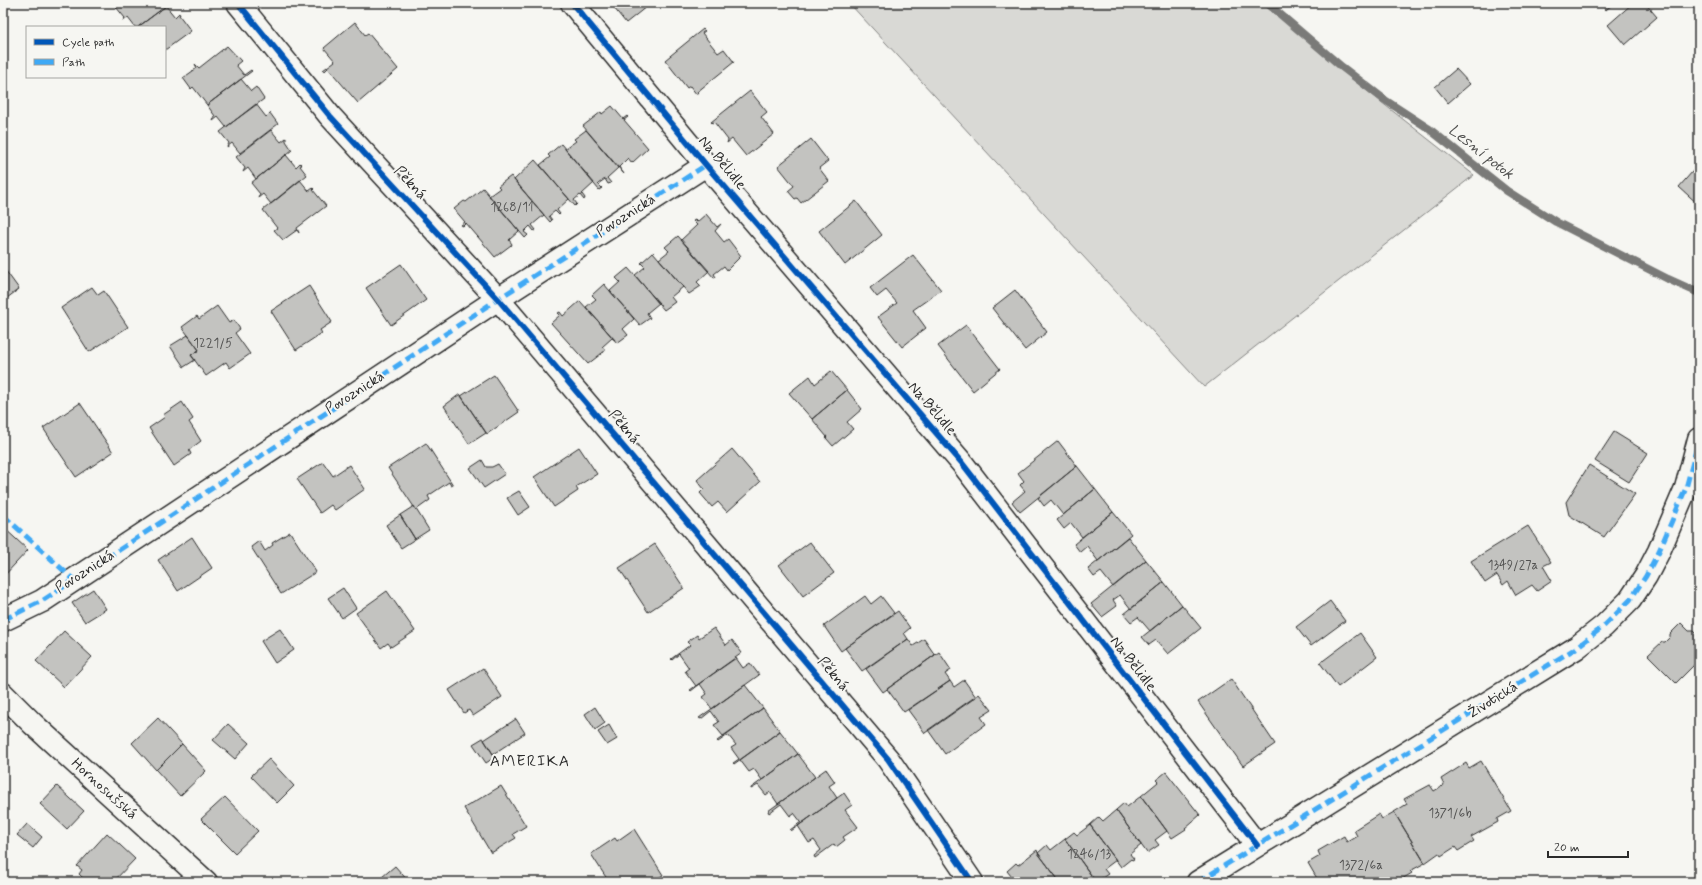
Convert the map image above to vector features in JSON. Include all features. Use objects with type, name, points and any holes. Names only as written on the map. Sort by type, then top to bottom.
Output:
[{"type":"street","name":"Pěkná","points":[[238,3],[330,116],[498,299],[888,758],[972,882]]},
{"type":"street","name":"Na Bělidle","points":[[572,3],[706,165],[962,463],[1257,845]]},
{"type":"street","name":"Povoznická","points":[[3,620],[42,601],[498,299],[706,165]]},
{"type":"street","name":"Životická","points":[[1198,882],[1576,648],[1604,626],[1630,600],[1646,576],[1659,551],[1686,488],[1699,440]]},
{"type":"street","name":"Hornosušská","points":[[3,694],[38,730],[206,882]]},
{"type":"shaded area","points":[[849,3],[1273,3],[1348,76],[1474,175],[1204,387]]},
{"type":"building","points":[[121,3],[170,3],[139,26],[134,26],[128,18],[122,21],[125,18],[116,7]]},
{"type":"building","points":[[610,3],[651,3],[626,23]]},
{"type":"building","points":[[1600,3],[1614,3],[1606,10]]},
{"type":"building","points":[[1633,3],[1645,3],[1657,17],[1625,45],[1608,25]]},
{"type":"building","points":[[166,6],[175,17],[179,13],[191,31],[166,49],[166,26],[139,26]]},
{"type":"building","points":[[355,22],[365,35],[368,33],[398,69],[358,103],[328,68],[325,71],[323,70],[335,61],[324,48]]},
{"type":"building","points":[[703,29],[705,31],[702,33],[718,53],[724,49],[734,62],[697,92],[699,94],[697,95],[690,86],[687,88],[665,60]]},
{"type":"building","points":[[227,46],[241,61],[236,65],[244,75],[251,70],[252,71],[207,105],[193,87],[191,89],[183,78],[197,68],[195,64],[199,68]]},
{"type":"building","points":[[1456,69],[1470,84],[1448,103],[1435,87]]},
{"type":"building","points":[[241,79],[251,91],[256,87],[264,99],[226,127],[218,117],[213,121],[215,116],[207,105]]},
{"type":"building","points":[[750,91],[767,112],[761,117],[774,134],[746,156],[732,139],[727,143],[728,140],[714,122],[711,122]]},
{"type":"building","points":[[256,104],[266,117],[270,113],[278,124],[240,153],[232,143],[227,147],[229,143],[220,132]]},
{"type":"building","points":[[612,106],[623,119],[627,116],[628,117],[624,120],[648,148],[632,163],[628,158],[619,167],[624,174],[583,126],[601,112],[602,114]]},
{"type":"building","points":[[271,130],[281,142],[286,138],[286,141],[292,150],[256,179],[248,168],[243,172],[245,168],[236,157]]},
{"type":"building","points":[[586,130],[618,168],[607,178],[611,183],[608,184],[605,179],[598,184],[602,188],[599,190],[565,149],[576,141],[574,139]]},
{"type":"building","points":[[811,139],[828,161],[819,168],[829,181],[801,203],[788,191],[794,186],[778,166]]},
{"type":"building","points":[[561,144],[594,183],[582,194],[585,198],[584,200],[580,195],[574,200],[577,204],[575,206],[540,165],[550,157],[548,155]]},
{"type":"building","points":[[286,155],[296,167],[300,163],[302,165],[300,166],[307,175],[271,204],[263,194],[258,198],[260,194],[251,183]]},
{"type":"building","points":[[535,160],[569,199],[557,210],[560,214],[559,215],[555,211],[549,216],[552,220],[550,222],[514,180]]},
{"type":"building","points":[[1699,164],[1699,205],[1679,187]]},
{"type":"building","points":[[511,176],[544,215],[532,225],[536,230],[534,231],[530,226],[524,232],[528,235],[525,238],[489,196],[500,188],[498,186]]},
{"type":"building","points":[[300,180],[309,191],[313,188],[314,189],[313,190],[326,206],[297,228],[299,233],[297,230],[283,240],[274,230],[277,228],[263,210]]},
{"type":"building","points":[[483,188],[519,231],[509,240],[512,244],[511,246],[495,257],[466,223],[463,226],[461,225],[465,222],[454,209],[464,201],[466,202]]},
{"type":"building","points":[[856,201],[882,235],[845,265],[819,231]]},
{"type":"building","points":[[706,214],[717,227],[721,224],[715,231],[724,242],[728,239],[741,256],[727,270],[724,266],[714,274],[716,277],[714,278],[681,240],[697,225],[693,221],[695,220],[697,222]]},
{"type":"building","points":[[678,236],[709,271],[697,282],[701,286],[689,294],[659,259],[669,251],[665,247]]},
{"type":"building","points":[[653,252],[683,287],[671,297],[675,302],[664,310],[635,275],[645,267],[641,263]]},
{"type":"building","points":[[913,255],[941,290],[913,310],[926,328],[902,347],[878,317],[897,303],[886,290],[877,297],[870,288]]},
{"type":"building","points":[[401,264],[426,300],[391,325],[366,288]]},
{"type":"building","points":[[3,267],[19,289],[3,301]]},
{"type":"building","points":[[628,268],[659,303],[647,313],[650,318],[640,325],[610,291],[620,282],[616,278]]},
{"type":"building","points":[[604,284],[634,319],[623,329],[628,335],[617,343],[586,307],[596,299],[592,295]]},
{"type":"building","points":[[309,286],[332,322],[320,330],[322,333],[296,350],[271,311]]},
{"type":"building","points":[[92,287],[98,295],[104,291],[128,327],[89,352],[61,308]]},
{"type":"building","points":[[1015,290],[1047,332],[1025,350],[992,308]]},
{"type":"building","points":[[580,301],[615,340],[612,338],[602,347],[606,350],[588,364],[551,323],[560,315],[558,313],[560,312],[563,316]]},
{"type":"building","points":[[217,306],[229,323],[234,320],[240,329],[235,333],[250,354],[230,368],[226,362],[206,376],[191,355],[199,350],[182,327],[197,316],[199,319]]},
{"type":"building","points":[[966,325],[1000,369],[973,391],[938,346]]},
{"type":"building","points":[[188,335],[199,350],[191,355],[195,360],[184,367],[170,346]]},
{"type":"building","points":[[831,371],[847,390],[812,419],[789,393],[810,376],[815,384]]},
{"type":"building","points":[[494,375],[519,412],[487,434],[461,396]]},
{"type":"building","points":[[847,390],[862,409],[847,422],[853,429],[833,446],[812,419]]},
{"type":"building","points":[[460,394],[486,433],[469,444],[444,406]]},
{"type":"building","points":[[182,402],[193,419],[189,422],[201,441],[189,450],[191,454],[174,466],[149,428],[165,417],[163,415]]},
{"type":"building","points":[[80,403],[113,452],[76,477],[43,428]]},
{"type":"building","points":[[1614,432],[1648,453],[1629,482],[1595,461]]},
{"type":"building","points":[[1058,441],[1077,466],[1020,512],[1012,502],[1025,491],[1020,485],[1024,481],[1018,473]]},
{"type":"building","points":[[426,443],[453,485],[451,486],[449,482],[428,496],[430,500],[416,510],[388,468]]},
{"type":"building","points":[[579,447],[597,474],[576,487],[578,491],[554,507],[534,477]]},
{"type":"building","points":[[732,449],[760,482],[727,512],[718,502],[712,507],[700,493],[704,489],[697,480]]},
{"type":"building","points":[[482,460],[486,467],[492,467],[498,464],[505,474],[484,488],[470,468]]},
{"type":"building","points":[[323,462],[333,476],[349,465],[365,489],[335,510],[331,505],[320,513],[297,479]]},
{"type":"building","points":[[1589,465],[1635,494],[1604,537],[1569,515],[1566,502]]},
{"type":"building","points":[[1077,466],[1095,489],[1063,515],[1051,500],[1044,506],[1038,498]]},
{"type":"building","points":[[1095,489],[1113,512],[1082,537],[1071,523],[1064,529],[1057,520]]},
{"type":"building","points":[[519,491],[530,507],[518,515],[507,498]]},
{"type":"building","points":[[414,506],[429,530],[415,539],[400,515]]},
{"type":"building","points":[[1113,512],[1131,534],[1098,561],[1087,546],[1080,552],[1074,544]]},
{"type":"building","points":[[400,515],[415,539],[401,548],[386,525]]},
{"type":"building","points":[[1528,526],[1551,562],[1543,566],[1552,581],[1537,591],[1532,585],[1516,595],[1508,581],[1503,585],[1497,575],[1485,583],[1471,561]]},
{"type":"building","points":[[3,527],[28,550],[3,577]]},
{"type":"building","points":[[290,532],[316,572],[281,594],[251,547],[259,541],[265,551],[273,545],[272,543]]},
{"type":"building","points":[[192,537],[212,568],[178,591],[158,560]]},
{"type":"building","points":[[1128,537],[1146,560],[1113,587],[1101,572],[1094,577],[1088,569]]},
{"type":"building","points":[[810,542],[834,573],[803,596],[779,565]]},
{"type":"building","points":[[655,544],[684,588],[648,612],[619,568]]},
{"type":"building","points":[[1146,560],[1164,582],[1131,609],[1120,595],[1113,600],[1117,606],[1102,617],[1091,604]]},
{"type":"building","points":[[1164,582],[1182,605],[1150,631],[1138,617],[1131,622],[1124,614]]},
{"type":"building","points":[[343,588],[356,608],[342,618],[328,598]]},
{"type":"building","points":[[93,589],[106,609],[85,622],[72,603]]},
{"type":"building","points":[[387,591],[415,631],[391,647],[388,643],[381,648],[356,613]]},
{"type":"building","points":[[865,596],[871,604],[881,596],[894,613],[841,651],[824,626]]},
{"type":"building","points":[[1330,601],[1345,621],[1311,646],[1296,627]]},
{"type":"building","points":[[1182,605],[1201,628],[1168,654],[1156,640],[1149,645],[1142,637]]},
{"type":"building","points":[[898,611],[910,628],[904,633],[908,639],[862,671],[845,648]]},
{"type":"building","points":[[1681,623],[1689,631],[1694,631],[1699,636],[1699,660],[1676,683],[1648,655],[1662,642],[1665,642],[1670,637],[1670,634]]},
{"type":"building","points":[[714,628],[726,645],[732,640],[742,653],[696,686],[685,671],[689,668],[679,654],[672,660],[671,659],[690,645],[687,642],[697,635],[699,638]]},
{"type":"building","points":[[280,629],[294,650],[275,663],[261,641]]},
{"type":"building","points":[[64,631],[92,657],[64,687],[36,661]]},
{"type":"building","points":[[1360,633],[1377,657],[1338,687],[1320,663]]},
{"type":"building","points":[[908,639],[913,646],[924,639],[935,655],[883,692],[866,669]]},
{"type":"building","points":[[939,652],[951,670],[945,674],[950,681],[904,712],[887,689]]},
{"type":"building","points":[[736,658],[743,668],[750,663],[759,675],[712,709],[703,697],[707,694],[700,684],[691,691],[690,690]]},
{"type":"building","points":[[483,668],[502,697],[473,716],[469,710],[464,713],[449,690]]},
{"type":"building","points":[[1231,679],[1275,744],[1243,766],[1198,702]]},
{"type":"building","points":[[964,680],[976,697],[925,733],[908,710],[950,681],[954,687]]},
{"type":"building","points":[[745,685],[763,708],[723,736],[714,725],[719,722],[711,711],[701,719],[699,718]]},
{"type":"building","points":[[979,694],[992,710],[981,717],[986,724],[945,754],[928,730]]},
{"type":"building","points":[[595,707],[605,723],[595,730],[585,714]]},
{"type":"building","points":[[763,708],[780,731],[734,764],[733,763],[739,759],[731,748],[736,745],[728,735],[718,742],[717,741]]},
{"type":"building","points":[[158,718],[182,744],[156,770],[132,743]]},
{"type":"building","points":[[516,719],[525,733],[493,754],[484,740]]},
{"type":"building","points":[[228,724],[249,743],[235,759],[213,740]]},
{"type":"building","points":[[609,725],[617,739],[607,745],[598,732]]},
{"type":"building","points":[[780,731],[798,754],[762,780],[754,769],[749,772],[740,760]]},
{"type":"building","points":[[483,738],[495,757],[486,763],[473,744]]},
{"type":"building","points":[[182,744],[206,771],[180,796],[156,770]]},
{"type":"building","points":[[798,754],[815,777],[778,804],[770,792],[766,795],[758,785],[751,789],[751,788]]},
{"type":"building","points":[[269,759],[294,786],[277,803],[251,776]]},
{"type":"building","points":[[1481,761],[1511,811],[1497,819],[1498,822],[1471,837],[1474,841],[1458,851],[1455,847],[1441,856],[1439,853],[1425,863],[1394,812],[1407,804],[1404,799],[1430,785],[1434,791],[1444,785],[1441,779],[1466,763],[1469,768]]},
{"type":"building","points":[[826,769],[835,782],[829,786],[837,798],[791,831],[790,830],[801,822],[794,813],[790,816],[781,804],[769,813],[768,811]]},
{"type":"building","points":[[1166,772],[1200,815],[1185,828],[1186,829],[1172,838],[1141,796],[1158,782],[1156,780]]},
{"type":"building","points":[[57,786],[84,811],[67,829],[40,804]]},
{"type":"building","points":[[501,786],[526,826],[513,834],[516,838],[491,853],[464,808]]},
{"type":"building","points":[[844,793],[852,805],[845,810],[858,827],[843,837],[845,840],[836,847],[834,844],[815,858],[814,856],[821,850],[814,840],[809,843],[798,826]]},
{"type":"building","points":[[1141,796],[1167,831],[1155,840],[1159,845],[1147,853],[1116,810],[1124,803],[1127,807]]},
{"type":"building","points":[[225,797],[258,831],[235,853],[201,819]]},
{"type":"building","points":[[1116,810],[1141,845],[1130,854],[1134,859],[1131,859],[1121,867],[1090,825],[1099,817],[1103,821]]},
{"type":"building","points":[[1394,812],[1425,863],[1410,871],[1412,873],[1397,882],[1319,882],[1308,863],[1320,856],[1318,851],[1344,836],[1347,842],[1357,836],[1354,830],[1379,814],[1382,819]]},
{"type":"building","points":[[27,824],[42,837],[33,848],[17,835]]},
{"type":"building","points":[[1090,825],[1116,860],[1104,869],[1108,874],[1096,882],[1065,839],[1074,832],[1077,835]]},
{"type":"building","points":[[634,829],[663,875],[652,882],[609,882],[591,854],[615,838],[617,841]]},
{"type":"building","points":[[107,833],[135,859],[113,882],[87,882],[79,874],[82,870],[77,866]]},
{"type":"building","points":[[1065,839],[1091,875],[1082,882],[1060,882],[1038,853],[1047,845],[1051,850]]},
{"type":"building","points":[[1037,850],[1060,882],[1016,882],[1007,871],[1016,863],[1018,865]]},
{"type":"building","points":[[395,866],[409,882],[386,882],[382,877]]},
{"type":"waterway","name":"Lesní potok","points":[[1267,3],[1342,67],[1385,100],[1428,128],[1507,191],[1556,222],[1668,279],[1699,293]]},
{"type":"marked path","points":[[3,620],[42,601],[498,299],[706,165]]},
{"type":"marked path","points":[[1198,882],[1576,648],[1604,626],[1630,600],[1646,576],[1659,551],[1686,488],[1699,439]]},
{"type":"marked path","points":[[3,515],[74,580]]},
{"type":"cycle path","points":[[238,3],[330,116],[498,299],[888,759],[972,882]]},
{"type":"cycle path","points":[[572,3],[706,165],[962,463],[1257,845]]},
{"type":"district","name":"AMERIKA","points":[[530,761]]}]
